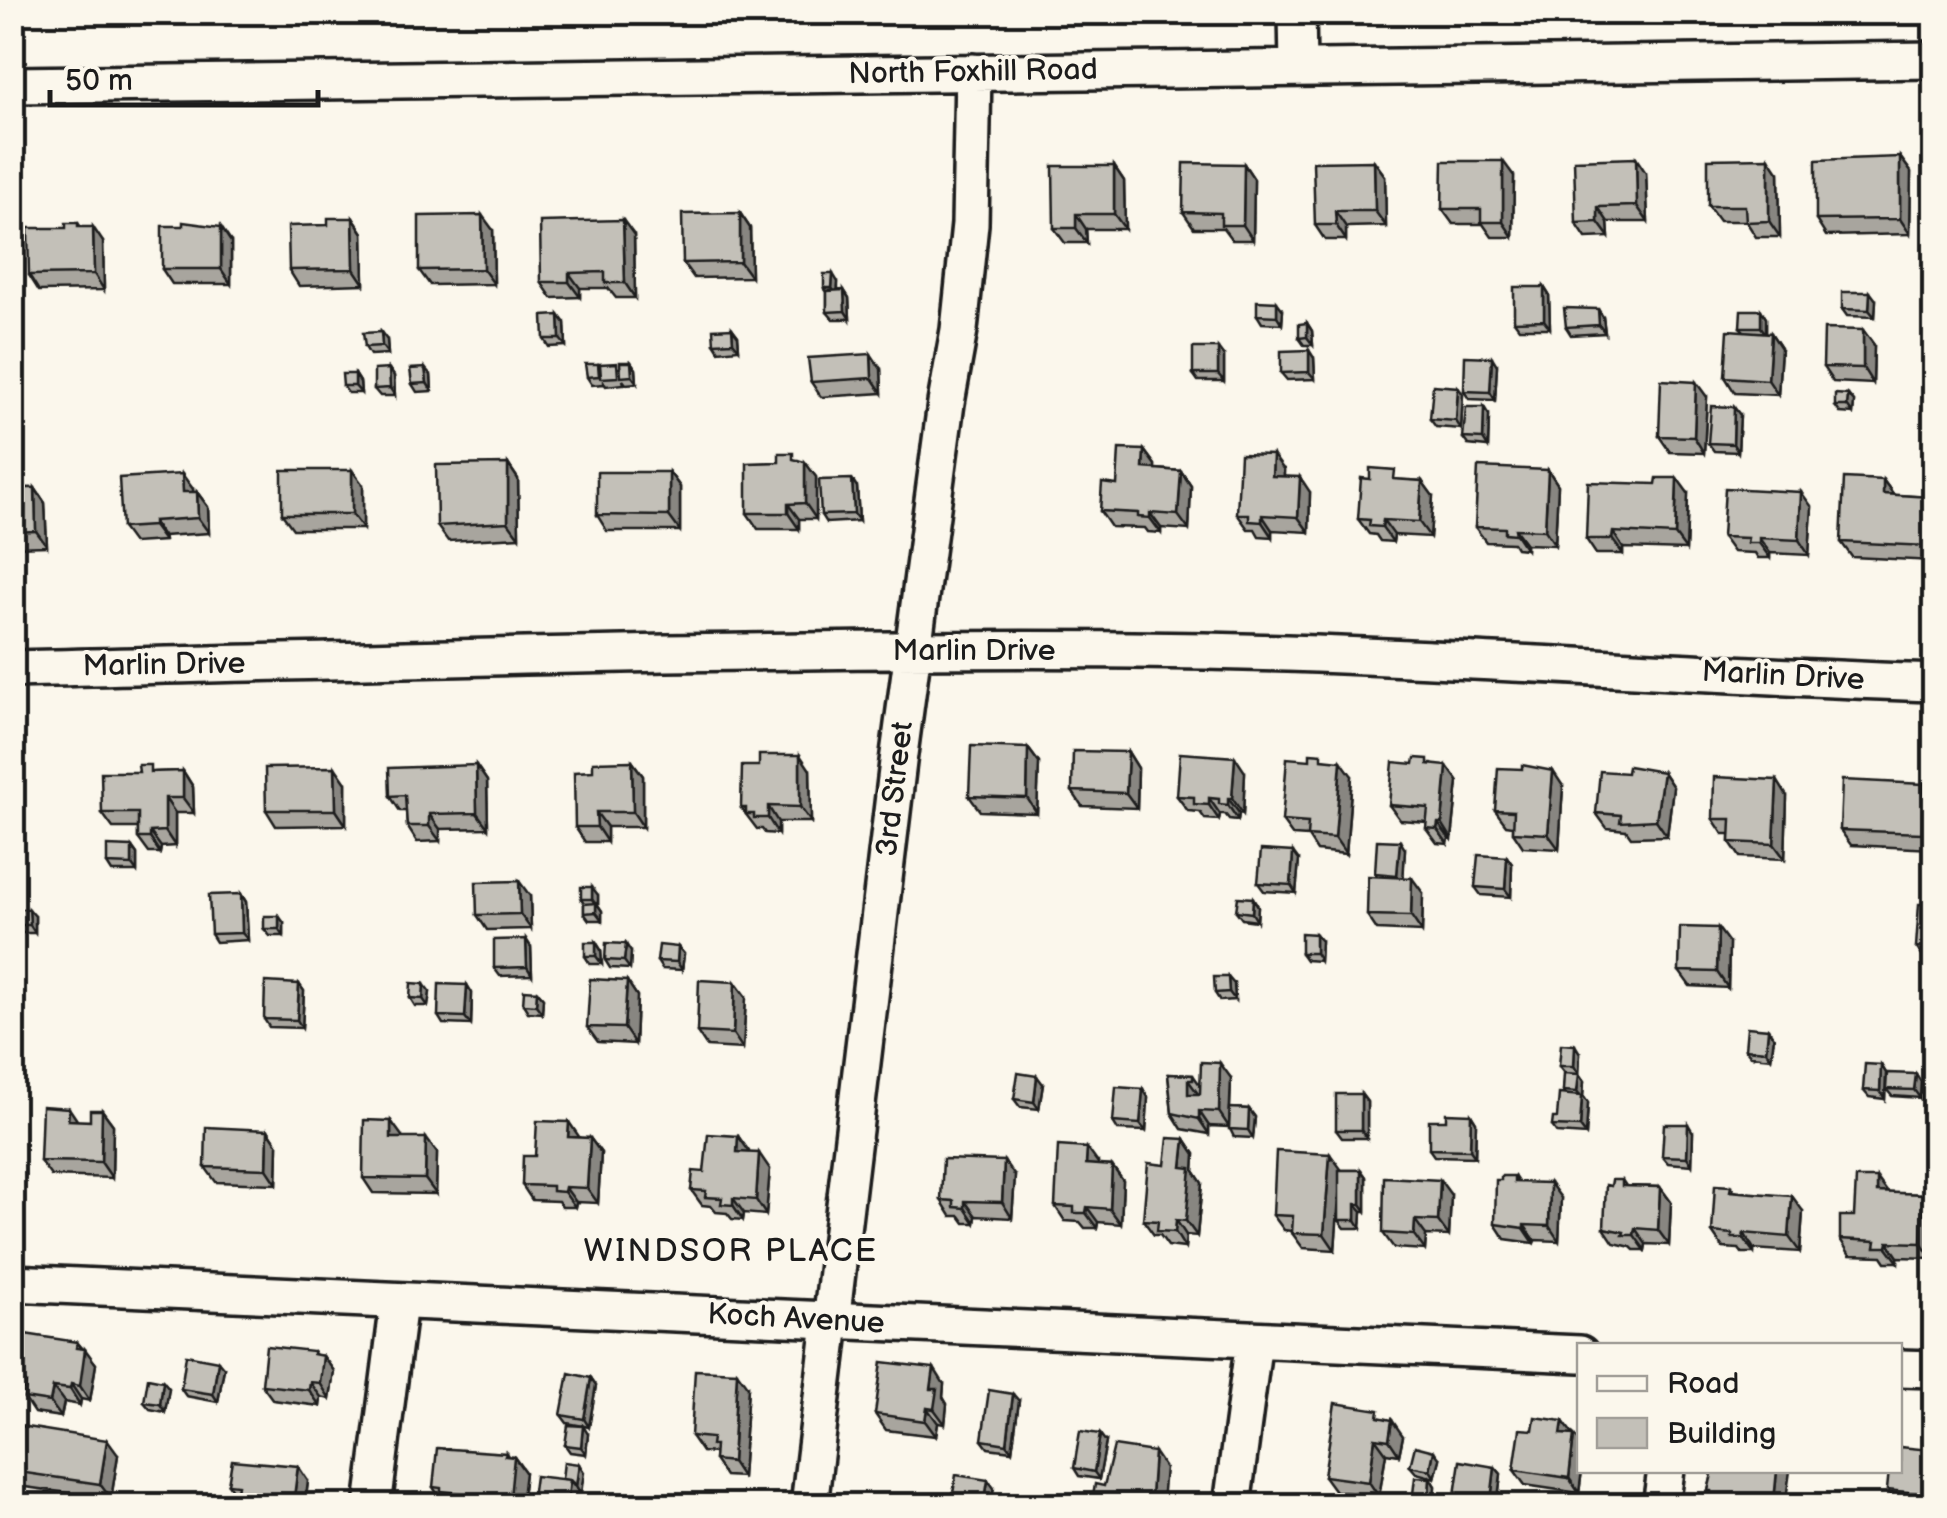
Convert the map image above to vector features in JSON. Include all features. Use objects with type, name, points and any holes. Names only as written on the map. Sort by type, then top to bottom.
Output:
[{"type":"street","points":[[1297,12],[1298,67]]},
{"type":"street","name":"North Foxhill Road","points":[[12,85],[1934,60]]},
{"type":"street","name":"3rd Street","points":[[809,1506],[913,651],[959,330],[970,224],[973,72]]},
{"type":"street","name":"Marlin Drive","points":[[12,669],[778,651],[1136,650],[1583,664],[1934,683]]},
{"type":"street","name":"Koch Avenue","points":[[12,1283],[1577,1354]]},
{"type":"street","points":[[372,1506],[399,1302]]},
{"type":"street","points":[[1232,1506],[1254,1340]]},
{"type":"street","points":[[1902,1368],[1934,1369]]},
{"type":"street","points":[[1661,1506],[1666,1473]]},
{"type":"building","points":[[1900,157],[1900,219],[1816,220],[1816,160]]},
{"type":"building","points":[[1636,158],[1637,206],[1598,207],[1598,222],[1576,223],[1574,160]]},
{"type":"building","points":[[1769,158],[1769,221],[1746,222],[1745,206],[1708,206],[1708,159]]},
{"type":"building","points":[[1374,161],[1375,211],[1335,211],[1336,225],[1315,225],[1313,162]]},
{"type":"building","points":[[1443,161],[1503,161],[1503,222],[1481,222],[1481,209],[1442,209]]},
{"type":"building","points":[[1184,163],[1244,164],[1243,225],[1221,225],[1221,213],[1183,212]]},
{"type":"building","points":[[1053,166],[1114,166],[1114,214],[1076,214],[1076,228],[1054,228]]},
{"type":"building","points":[[740,213],[740,262],[683,263],[682,214]]},
{"type":"building","points":[[482,215],[483,269],[419,270],[419,216]]},
{"type":"building","points":[[328,218],[353,218],[354,269],[289,270],[288,226],[328,225]]},
{"type":"building","points":[[623,220],[625,283],[605,283],[605,272],[569,273],[569,282],[541,282],[540,222]]},
{"type":"building","points":[[183,222],[221,227],[221,269],[162,269],[162,226],[183,226]]},
{"type":"building","points":[[66,223],[93,227],[94,274],[29,275],[28,228],[66,228]]},
{"type":"building","points":[[824,274],[833,274],[832,288],[824,288]]},
{"type":"building","points":[[1514,287],[1544,287],[1544,320],[1514,321]]},
{"type":"building","points":[[844,290],[845,311],[827,312],[827,291]]},
{"type":"building","points":[[1842,292],[1870,292],[1869,310],[1842,309]]},
{"type":"building","points":[[1257,301],[1277,302],[1277,316],[1257,315]]},
{"type":"building","points":[[1564,308],[1598,309],[1599,325],[1566,327]]},
{"type":"building","points":[[1741,310],[1761,310],[1761,327],[1740,327]]},
{"type":"building","points":[[559,315],[560,339],[544,339],[543,316]]},
{"type":"building","points":[[1307,323],[1307,337],[1299,338],[1299,324]]},
{"type":"building","points":[[732,328],[733,342],[714,343],[713,329]]},
{"type":"building","points":[[1824,329],[1863,330],[1863,368],[1823,367]]},
{"type":"building","points":[[1728,330],[1771,333],[1768,380],[1725,377]]},
{"type":"building","points":[[381,332],[382,346],[365,347],[363,333]]},
{"type":"building","points":[[1193,348],[1218,348],[1218,374],[1193,374]]},
{"type":"building","points":[[1309,350],[1309,372],[1281,373],[1281,351]]},
{"type":"building","points":[[871,354],[872,378],[811,382],[808,358]]},
{"type":"building","points":[[1465,356],[1492,357],[1490,392],[1464,391]]},
{"type":"building","points":[[620,362],[631,362],[632,376],[621,377]]},
{"type":"building","points":[[617,363],[618,377],[601,378],[600,364]]},
{"type":"building","points":[[585,364],[598,364],[599,376],[587,377]]},
{"type":"building","points":[[425,368],[427,383],[412,384],[410,369]]},
{"type":"building","points":[[389,369],[390,388],[374,389],[374,370]]},
{"type":"building","points":[[342,374],[355,374],[355,386],[343,386]]},
{"type":"building","points":[[1661,380],[1696,382],[1694,437],[1659,436]]},
{"type":"building","points":[[1433,385],[1458,387],[1456,421],[1430,419]]},
{"type":"building","points":[[1835,394],[1848,395],[1847,406],[1835,406]]},
{"type":"building","points":[[1711,406],[1734,407],[1733,444],[1708,443]]},
{"type":"building","points":[[1466,407],[1484,407],[1483,439],[1463,438]]},
{"type":"building","points":[[1119,449],[1144,450],[1143,468],[1181,471],[1178,515],[1150,513],[1150,518],[1138,517],[1138,513],[1100,511],[1102,483],[1117,485]]},
{"type":"building","points":[[779,453],[793,453],[793,459],[805,462],[805,503],[788,504],[788,513],[747,513],[747,463],[779,462]]},
{"type":"building","points":[[1240,454],[1273,455],[1272,476],[1300,477],[1298,517],[1262,515],[1262,522],[1249,521],[1249,514],[1237,514]]},
{"type":"building","points":[[508,464],[508,522],[437,526],[436,465]]},
{"type":"building","points":[[1478,467],[1548,470],[1545,530],[1515,529],[1516,534],[1505,533],[1505,528],[1475,527]]},
{"type":"building","points":[[1370,468],[1395,470],[1394,479],[1422,481],[1419,522],[1383,520],[1382,527],[1369,526],[1370,520],[1358,519],[1361,478],[1370,479]]},
{"type":"building","points":[[282,470],[352,470],[352,514],[282,514]]},
{"type":"building","points":[[597,472],[669,472],[669,516],[597,515]]},
{"type":"building","points":[[182,474],[183,492],[197,492],[198,518],[122,528],[119,478]]},
{"type":"building","points":[[17,476],[17,488],[35,488],[36,531],[12,532],[12,477]]},
{"type":"building","points":[[1657,478],[1677,478],[1675,535],[1613,532],[1612,539],[1586,539],[1588,482],[1656,484]]},
{"type":"building","points":[[1844,478],[1883,480],[1883,494],[1930,497],[1928,546],[1841,542]]},
{"type":"building","points":[[852,479],[854,514],[821,515],[819,480]]},
{"type":"building","points":[[1725,488],[1801,492],[1799,540],[1759,538],[1759,543],[1747,543],[1748,538],[1722,537]]},
{"type":"building","points":[[971,746],[1028,748],[1027,798],[969,796]]},
{"type":"building","points":[[1073,751],[1128,752],[1126,793],[1072,791]]},
{"type":"building","points":[[1180,753],[1235,757],[1228,805],[1209,798],[1209,805],[1194,804],[1194,797],[1177,796]]},
{"type":"building","points":[[1310,753],[1341,761],[1335,838],[1307,836],[1308,823],[1282,821],[1287,758],[1310,760]]},
{"type":"building","points":[[759,755],[800,755],[800,807],[768,806],[768,818],[754,818],[754,814],[746,814],[746,808],[741,808],[742,766],[759,766]]},
{"type":"building","points":[[1415,758],[1447,766],[1442,823],[1438,823],[1437,829],[1426,828],[1428,808],[1389,805],[1393,762],[1414,764]]},
{"type":"building","points":[[632,761],[633,812],[596,812],[597,827],[575,827],[574,772],[593,771],[593,762]]},
{"type":"building","points":[[138,765],[150,765],[150,772],[183,771],[183,798],[165,798],[165,831],[150,832],[150,838],[138,838],[138,813],[102,813],[101,772],[139,772]]},
{"type":"building","points":[[476,765],[477,813],[429,814],[429,826],[407,826],[405,795],[390,796],[389,768]]},
{"type":"building","points":[[1522,765],[1553,771],[1548,834],[1513,832],[1514,811],[1495,810],[1498,768],[1522,769]]},
{"type":"building","points":[[1628,766],[1663,772],[1656,820],[1620,822],[1621,815],[1596,813],[1600,771],[1627,773]]},
{"type":"building","points":[[335,767],[336,810],[266,810],[265,768]]},
{"type":"building","points":[[1714,777],[1777,780],[1774,844],[1730,842],[1731,819],[1713,819]]},
{"type":"building","points":[[1842,780],[1924,784],[1922,833],[1840,830]]},
{"type":"building","points":[[1377,840],[1400,841],[1397,875],[1375,873]]},
{"type":"building","points":[[107,846],[132,847],[132,865],[107,864]]},
{"type":"building","points":[[1261,850],[1293,852],[1291,885],[1258,883]]},
{"type":"building","points":[[1478,855],[1507,857],[1505,889],[1475,887]]},
{"type":"building","points":[[1368,876],[1412,878],[1411,916],[1367,915]]},
{"type":"building","points":[[519,881],[520,914],[477,915],[476,882]]},
{"type":"building","points":[[581,887],[592,887],[592,899],[581,899]]},
{"type":"building","points":[[241,894],[242,933],[211,934],[209,895]]},
{"type":"building","points":[[1238,897],[1253,898],[1252,913],[1236,911]]},
{"type":"building","points":[[596,903],[596,912],[584,913],[584,904]]},
{"type":"building","points":[[1919,904],[1934,904],[1934,948],[1916,947]]},
{"type":"building","points":[[12,909],[29,909],[30,925],[12,925]]},
{"type":"building","points":[[264,916],[279,916],[279,929],[264,929]]},
{"type":"building","points":[[1680,927],[1718,928],[1717,972],[1679,971]]},
{"type":"building","points":[[1301,933],[1315,934],[1315,953],[1301,953]]},
{"type":"building","points":[[526,939],[527,967],[494,968],[494,940]]},
{"type":"building","points":[[585,942],[596,942],[596,956],[585,956]]},
{"type":"building","points":[[606,943],[626,944],[624,961],[605,960]]},
{"type":"building","points":[[659,945],[678,947],[677,962],[657,961]]},
{"type":"building","points":[[1214,977],[1228,977],[1229,992],[1215,993]]},
{"type":"building","points":[[590,979],[627,981],[624,1028],[587,1027]]},
{"type":"building","points":[[699,980],[735,982],[733,1034],[697,1032]]},
{"type":"building","points":[[265,982],[299,984],[297,1020],[264,1019]]},
{"type":"building","points":[[411,983],[424,984],[423,999],[410,998]]},
{"type":"building","points":[[439,984],[467,985],[465,1017],[438,1016]]},
{"type":"building","points":[[524,990],[537,991],[536,1005],[523,1004]]},
{"type":"building","points":[[1747,1027],[1768,1029],[1766,1051],[1745,1049]]},
{"type":"building","points":[[1561,1044],[1575,1045],[1574,1066],[1559,1066]]},
{"type":"building","points":[[1201,1062],[1220,1063],[1219,1112],[1199,1111],[1199,1119],[1172,1113],[1168,1074],[1193,1075],[1193,1080],[1188,1080],[1188,1094],[1200,1094]]},
{"type":"building","points":[[1865,1064],[1881,1065],[1880,1091],[1863,1090]]},
{"type":"building","points":[[1018,1073],[1037,1076],[1034,1102],[1014,1099]]},
{"type":"building","points":[[1564,1073],[1579,1074],[1577,1092],[1563,1091]]},
{"type":"building","points":[[1887,1073],[1916,1074],[1914,1090],[1886,1089]]},
{"type":"building","points":[[1116,1087],[1143,1089],[1140,1124],[1113,1122]]},
{"type":"building","points":[[1336,1094],[1361,1094],[1361,1130],[1336,1130]]},
{"type":"building","points":[[1559,1094],[1582,1096],[1580,1127],[1552,1126],[1553,1118],[1557,1118]]},
{"type":"building","points":[[42,1106],[69,1108],[68,1120],[90,1121],[90,1110],[102,1110],[101,1162],[40,1161]]},
{"type":"building","points":[[1230,1108],[1249,1109],[1248,1130],[1229,1129]]},
{"type":"building","points":[[1446,1113],[1471,1114],[1470,1150],[1429,1149],[1429,1120],[1446,1120]]},
{"type":"building","points":[[364,1120],[391,1121],[391,1138],[426,1138],[425,1179],[363,1178]]},
{"type":"building","points":[[537,1121],[569,1122],[568,1137],[590,1138],[587,1188],[565,1187],[564,1192],[552,1191],[552,1186],[522,1185],[523,1156],[535,1156]]},
{"type":"building","points":[[1664,1124],[1688,1124],[1687,1157],[1662,1156]]},
{"type":"building","points":[[206,1127],[268,1130],[267,1169],[205,1167]]},
{"type":"building","points":[[708,1134],[738,1136],[737,1152],[759,1153],[756,1200],[733,1198],[733,1205],[721,1204],[722,1198],[705,1197],[706,1191],[691,1190],[693,1171],[704,1172]]},
{"type":"building","points":[[1168,1138],[1185,1139],[1182,1167],[1191,1168],[1186,1221],[1176,1220],[1175,1232],[1157,1231],[1158,1221],[1143,1220],[1148,1163],[1165,1165]]},
{"type":"building","points":[[1058,1146],[1087,1148],[1086,1164],[1112,1166],[1110,1209],[1087,1207],[1086,1213],[1074,1213],[1074,1207],[1055,1206]]},
{"type":"building","points":[[1276,1151],[1330,1154],[1324,1234],[1292,1233],[1293,1216],[1273,1215]]},
{"type":"building","points":[[943,1159],[1004,1161],[1002,1202],[965,1201],[965,1208],[954,1207],[954,1201],[941,1200]]},
{"type":"building","points":[[1339,1170],[1361,1170],[1361,1204],[1356,1204],[1356,1220],[1339,1220]]},
{"type":"building","points":[[1501,1176],[1514,1176],[1514,1182],[1550,1183],[1549,1226],[1495,1224],[1496,1180],[1501,1180]]},
{"type":"building","points":[[1384,1177],[1440,1180],[1438,1221],[1415,1220],[1414,1235],[1383,1233]]},
{"type":"building","points":[[1856,1178],[1877,1178],[1877,1192],[1923,1194],[1921,1243],[1888,1242],[1887,1247],[1875,1247],[1876,1241],[1840,1239],[1840,1216],[1854,1216]]},
{"type":"building","points":[[1612,1180],[1622,1180],[1622,1186],[1660,1187],[1658,1230],[1635,1228],[1634,1235],[1623,1235],[1624,1232],[1604,1228],[1606,1185],[1611,1186]]},
{"type":"building","points":[[1715,1185],[1731,1186],[1730,1191],[1792,1196],[1789,1237],[1744,1233],[1743,1238],[1732,1238],[1732,1234],[1712,1232]]},
{"type":"building","points":[[25,1334],[77,1342],[76,1348],[85,1349],[80,1386],[53,1387],[50,1402],[24,1398],[26,1383],[19,1381],[20,1376],[12,1375],[12,1357],[16,1339],[24,1340]]},
{"type":"building","points":[[266,1346],[313,1351],[323,1356],[320,1383],[310,1382],[309,1390],[262,1385]]},
{"type":"building","points":[[186,1355],[218,1361],[213,1394],[181,1389]]},
{"type":"building","points":[[882,1362],[934,1368],[934,1409],[927,1408],[925,1421],[875,1414]]},
{"type":"building","points":[[695,1370],[737,1372],[732,1462],[714,1460],[712,1438],[691,1436]]},
{"type":"building","points":[[569,1373],[591,1378],[584,1419],[561,1415]]},
{"type":"building","points":[[148,1378],[163,1381],[160,1404],[144,1402]]},
{"type":"building","points":[[989,1390],[1013,1394],[1007,1444],[982,1440]]},
{"type":"building","points":[[1335,1403],[1379,1410],[1378,1417],[1392,1420],[1389,1440],[1375,1438],[1369,1482],[1324,1476]]},
{"type":"building","points":[[1535,1417],[1563,1421],[1561,1434],[1574,1435],[1569,1478],[1514,1470],[1520,1429],[1533,1430]]},
{"type":"building","points":[[14,1425],[107,1440],[100,1484],[12,1471]]},
{"type":"building","points":[[568,1425],[583,1426],[581,1447],[565,1445]]},
{"type":"building","points":[[1080,1431],[1100,1434],[1094,1472],[1074,1468]]},
{"type":"building","points":[[1114,1446],[1154,1452],[1151,1496],[1159,1498],[1158,1506],[1092,1503],[1095,1484],[1104,1486]]},
{"type":"building","points":[[1415,1446],[1434,1451],[1430,1470],[1410,1466]]},
{"type":"building","points":[[1902,1447],[1931,1450],[1926,1494],[1887,1490],[1889,1473],[1902,1473]]},
{"type":"building","points":[[437,1448],[506,1453],[505,1456],[514,1457],[510,1498],[433,1487]]},
{"type":"building","points":[[232,1460],[298,1466],[293,1505],[236,1497],[238,1485],[228,1484]]},
{"type":"building","points":[[1460,1461],[1495,1467],[1491,1500],[1455,1495]]},
{"type":"building","points":[[564,1462],[579,1464],[576,1486],[562,1479]]},
{"type":"building","points":[[1712,1473],[1777,1473],[1774,1501],[1762,1499],[1761,1506],[1709,1506]]},
{"type":"building","points":[[956,1475],[988,1480],[984,1506],[951,1506]]},
{"type":"building","points":[[535,1476],[570,1480],[567,1506],[531,1506]]},
{"type":"building","points":[[1415,1477],[1430,1478],[1429,1495],[1413,1494]]},
{"type":"building","points":[[116,1496],[145,1500],[144,1506],[114,1506]]},
{"type":"building","points":[[409,1501],[442,1504],[442,1506],[408,1506]]},
{"type":"district","name":"WINDSOR PLACE","points":[[731,1251]]}]
